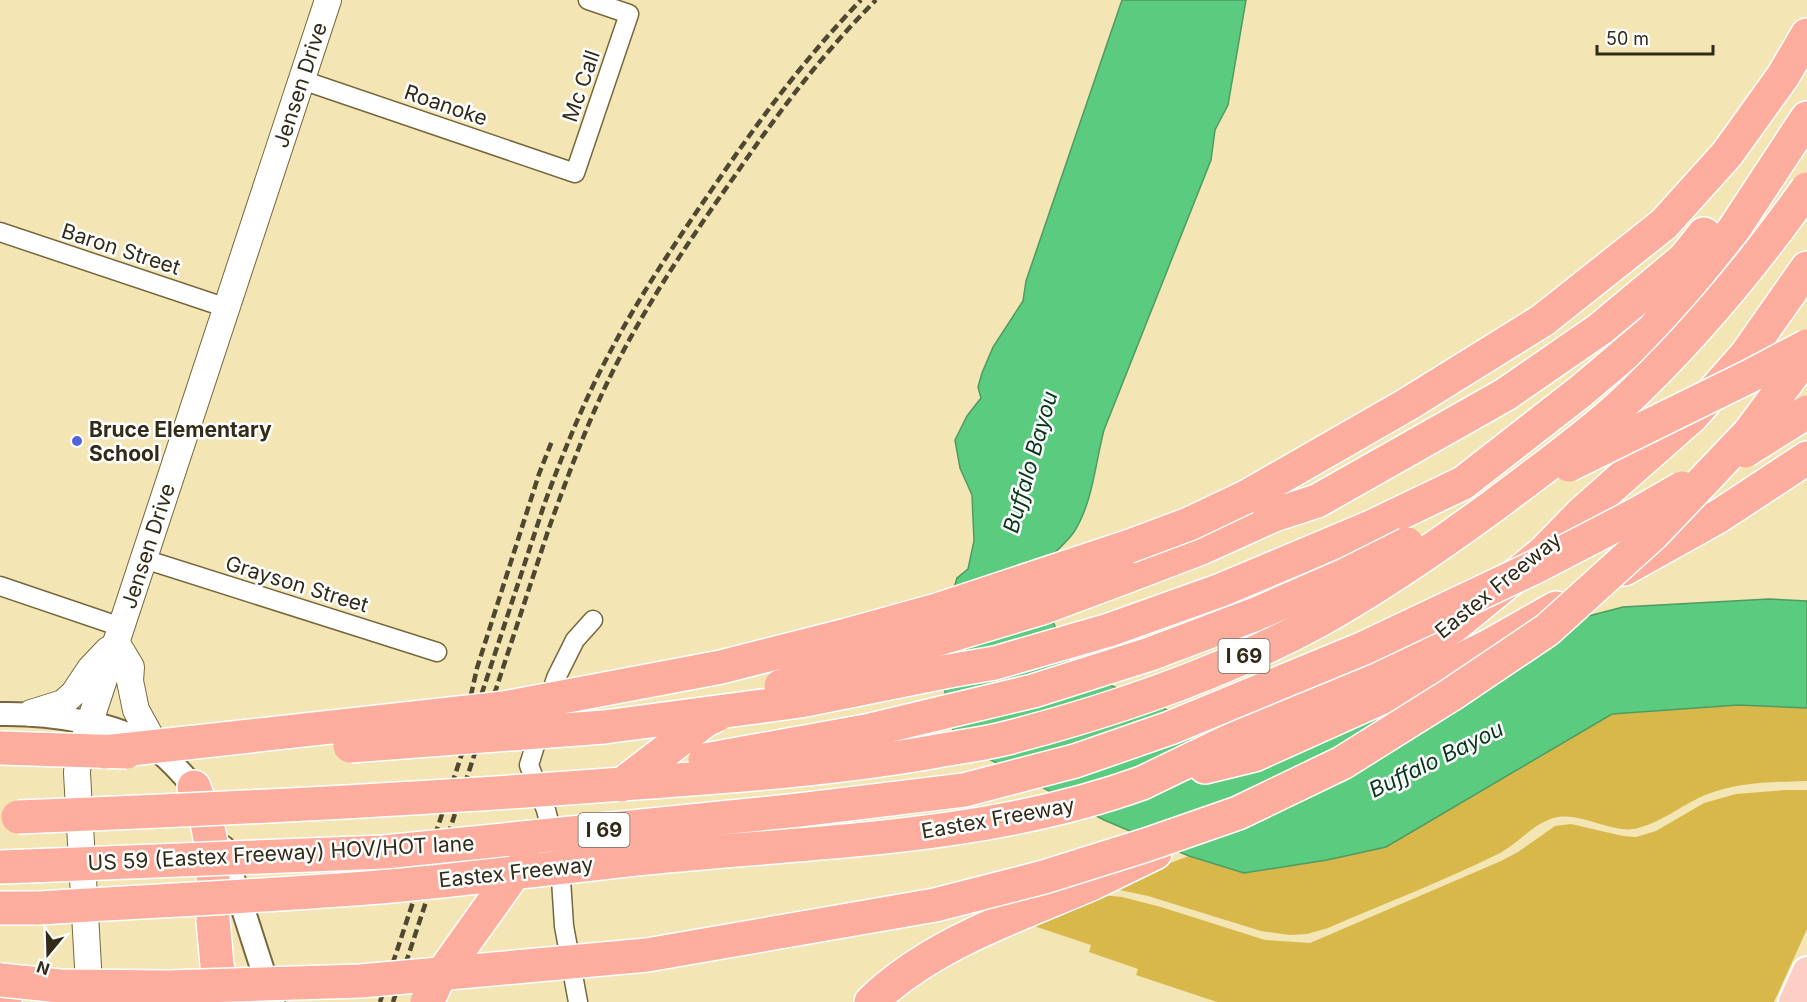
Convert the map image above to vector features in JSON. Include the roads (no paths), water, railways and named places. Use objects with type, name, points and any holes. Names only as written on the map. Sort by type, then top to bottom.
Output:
[{"type":"highway","points":[[104,752],[504,708],[721,667],[936,610],[1122,549],[1189,524],[1246,497],[1398,410],[1552,313],[1664,224],[1727,154],[1754,119],[1807,35]]},
{"type":"highway","points":[[427,1002],[438,981],[512,876],[593,806],[706,720],[784,684],[1042,608],[1201,548],[1274,514],[1473,394],[1579,322],[1651,260],[1686,226],[1753,142],[1777,108],[1807,57]]},
{"type":"highway","points":[[1274,514],[1317,501],[1506,394],[1600,329],[1684,259],[1751,176],[1807,92]]},
{"type":"highway","points":[[0,748],[104,752],[307,749],[604,727],[800,700],[994,663],[1109,630],[1221,590],[1371,527],[1463,483],[1581,391],[1653,330],[1734,229],[1807,118]]},
{"type":"highway","name":"I 69","points":[[0,819],[274,807],[523,792],[792,772],[883,760],[1006,738],[1131,702],[1247,655],[1317,621],[1432,551],[1540,470],[1616,410],[1692,334],[1750,265],[1807,189]]},
{"type":"highway","name":"Eastex Freeway","points":[[0,908],[38,908],[380,887],[659,857],[829,844],[992,824],[1098,799],[1142,783],[1387,665],[1455,625],[1543,553],[1582,513],[1692,416],[1746,355],[1807,268]]},
{"type":"highway","points":[[523,792],[866,731],[1033,692],[1150,654],[1256,614],[1345,574],[1807,346]]},
{"type":"highway","points":[[871,1002],[908,972],[950,946],[1094,882],[1342,763],[1452,694],[1547,630],[1653,534],[1733,450],[1749,433],[1807,356]]},
{"type":"highway","name":"US 59 (Eastex Freeway) HOV/HOT lane","points":[[14,867],[384,852],[799,810],[963,790],[1075,761],[1170,728],[1364,648],[1535,567],[1637,514],[1807,412]]},
{"type":"highway","points":[[1142,783],[1254,755],[1414,683],[1489,646],[1719,516],[1807,458]]},
{"type":"highway","points":[[194,787],[207,823],[213,853],[213,920],[217,965],[227,1002]]},
{"type":"highway","points":[[0,980],[60,986],[169,987],[350,981],[647,955],[935,905],[1044,877],[1238,813]]},
{"type":"highway","points":[[0,998],[5,1002]]},
{"type":"main road","name":"Jensen Drive","points":[[90,1002],[76,773],[78,758],[328,0]]},
{"type":"main road","points":[[31,713],[63,703],[74,693],[90,669],[119,634]]},
{"type":"main road","points":[[119,634],[131,667],[130,681],[136,710],[158,750]]},
{"type":"main road","points":[[1793,1002],[1807,971]]},
{"type":"street","name":"Mc Call","points":[[575,173],[629,14],[588,0]]},
{"type":"street","name":"Roanoke","points":[[302,80],[575,173]]},
{"type":"street","name":"Baron Street","points":[[0,232],[227,308]]},
{"type":"street","name":"Grayson Street","points":[[144,559],[437,652]]},
{"type":"street","points":[[0,586],[119,634]]},
{"type":"street","points":[[578,1002],[564,926],[560,864],[546,810],[529,765],[556,678],[575,640],[593,620]]},
{"type":"street","points":[[0,714],[31,713],[88,722],[138,739],[158,750],[194,787],[206,802],[214,820],[273,1002]]},
{"type":"water","name":"Buffalo Bayou","points":[[1122,0],[1246,0],[1228,105],[1215,130],[1211,160],[1104,430],[1085,508],[1074,532],[1034,572],[1071,668],[1190,720],[1623,607],[1769,599],[1807,601],[1807,708],[1738,705],[1612,714],[1386,847],[1327,860],[1244,873],[1189,856],[1104,820],[955,741],[936,648],[957,578],[968,569],[974,541],[972,495],[960,468],[955,440],[967,416],[981,398],[978,387],[993,347],[1023,301],[1026,281]]},
{"type":"railway","points":[[380,1002],[544,505],[591,391],[646,289],[687,226],[766,113],[802,66],[861,0]]},
{"type":"railway","points":[[393,1002],[549,528],[584,435],[608,381],[667,276],[750,154],[819,63],[876,0]]},
{"type":"railway","points":[[465,722],[477,668],[539,474],[552,441]]},
{"type":"place","name":"Bruce Elementary School","points":[[77,441]]}]
